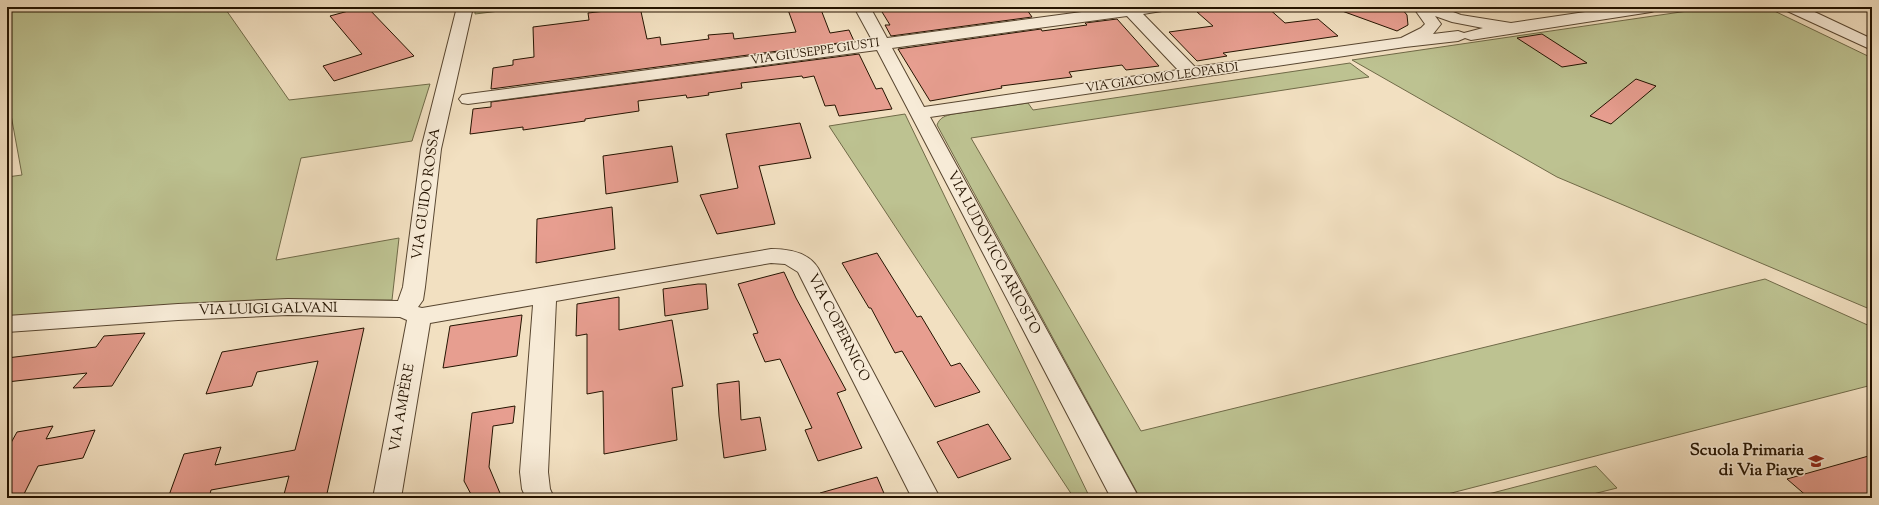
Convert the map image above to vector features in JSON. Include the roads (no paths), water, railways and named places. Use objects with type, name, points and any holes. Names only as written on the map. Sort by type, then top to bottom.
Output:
[{"type":"street","name":"VIA GUIDO ROSSA","points":[[412,313],[411,300],[414,287],[431,149],[465,7]]},
{"type":"street","name":"VIA LUDOVICO ARIOSTO","points":[[862,7],[1124,498]]},
{"type":"street","name":"VIA GIUSEPPE GIUSTI","points":[[468,99],[881,44],[1129,9],[1162,7]]},
{"type":"street","points":[[1421,7],[1433,24]]},
{"type":"street","points":[[1426,7],[1458,19],[1474,27],[1474,33],[1465,36]]},
{"type":"street","name":"VIA GIACOMO LEOPARDI","points":[[918,113],[1405,42],[1465,36],[1651,7]]},
{"type":"street","points":[[1791,7],[1872,45]]},
{"type":"street","points":[[1129,9],[1191,73]]},
{"type":"street","name":"VIA GIACOMO LEOPARDI","points":[[1405,42],[1427,31],[1439,19],[1458,19],[1511,28]]},
{"type":"street","name":"VIA GIACOMO LEOPARDI","points":[[1433,24],[1443,33],[1465,36]]},
{"type":"street","name":"VIA COPERNICO","points":[[412,313],[545,295],[771,256],[787,256],[799,260],[807,268],[926,498]]},
{"type":"street","points":[[540,498],[536,489],[534,472],[545,295]]},
{"type":"street","name":"VIA LUIGI GALVANI","points":[[7,324],[114,316],[288,307],[412,313]]},
{"type":"street","name":"VIA AMPÈRE","points":[[387,498],[412,313]]},
{"type":"street","name":"VIA LUIGI GALVANI","points":[[7,332],[114,316]]},
{"type":"place","name":"Scuola Primaria di Via Piave","points":[[1816,461]]}]
